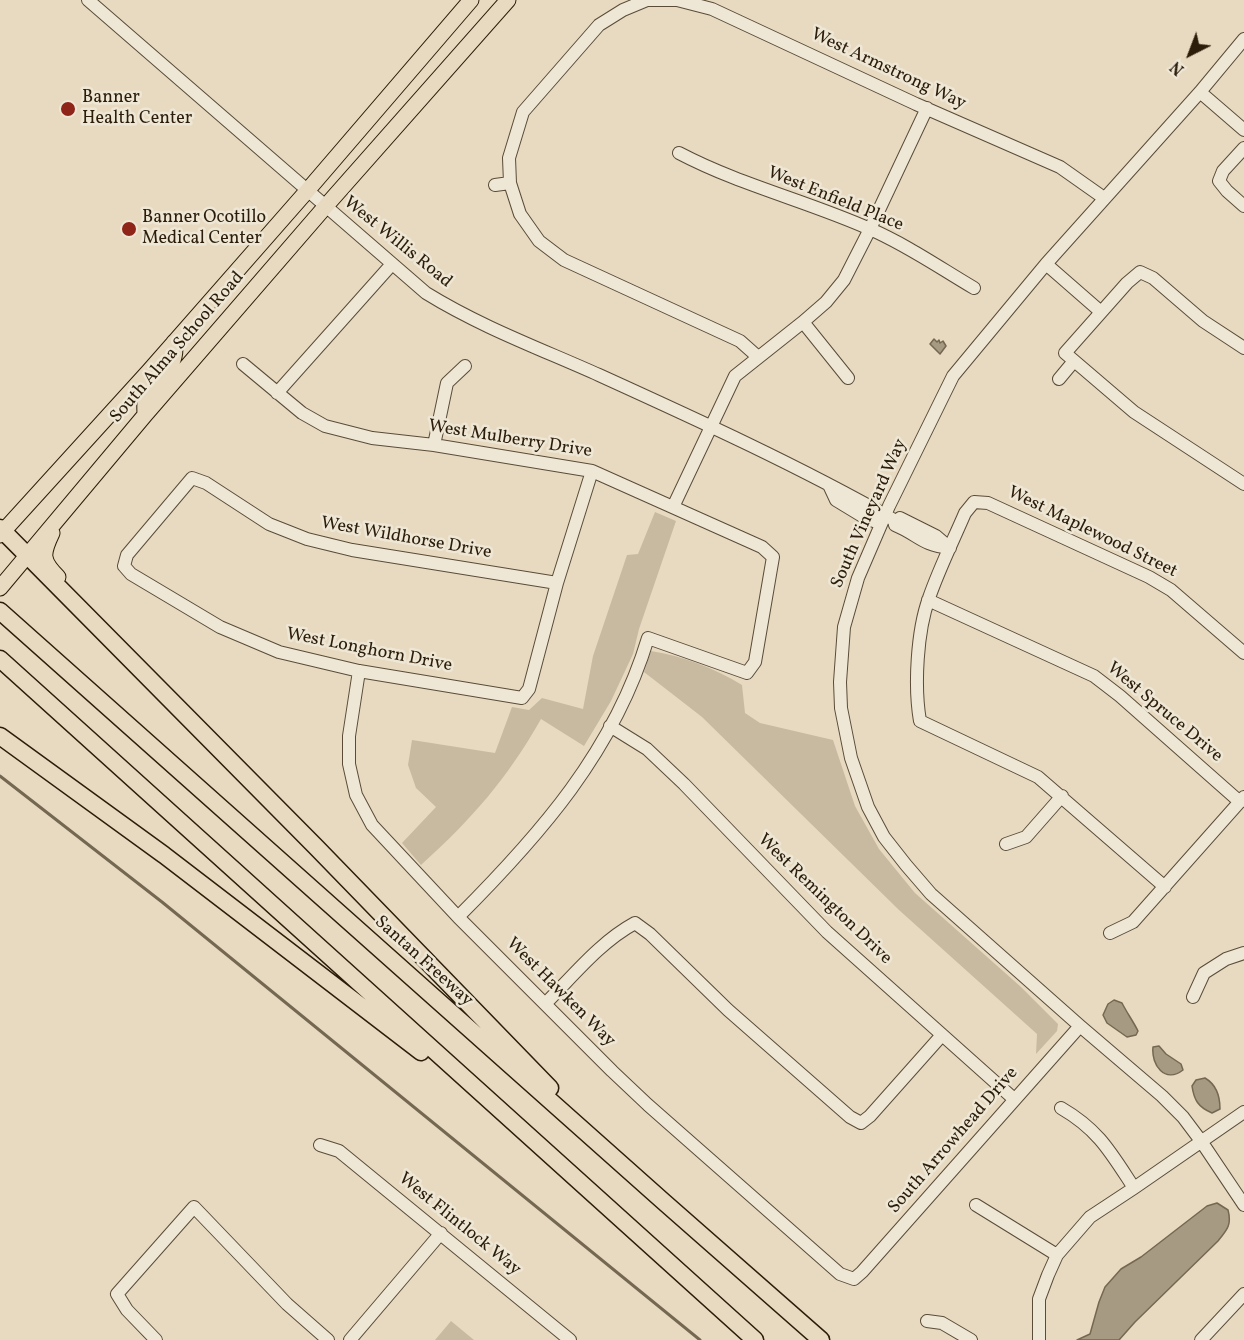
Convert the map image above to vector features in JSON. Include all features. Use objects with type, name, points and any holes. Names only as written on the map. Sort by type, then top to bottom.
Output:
[{"type":"highway","points":[[1,531],[161,690],[664,1202]]},
{"type":"highway","name":"Santan Freeway","points":[[0,611],[821,1340]]},
{"type":"highway","points":[[0,659],[755,1340]]},
{"type":"highway","points":[[0,736],[155,849],[537,1144]]},
{"type":"main road","name":"South Alma School Road","points":[[1,531],[174,342],[471,0]]},
{"type":"main road","name":"South Alma School Road","points":[[0,588],[145,415],[508,0]]},
{"type":"main road","points":[[145,415],[146,396],[176,354],[174,342]]},
{"type":"main road","points":[[61,516],[46,544],[44,558],[47,566],[146,667],[161,690]]},
{"type":"street","name":"West Willis Road","points":[[88,0],[426,293],[472,320],[616,383],[829,485],[836,500],[864,517],[887,520],[900,518],[936,536],[950,548]]},
{"type":"street","name":"West Armstrong Way","points":[[647,0],[677,0],[712,9],[1060,167],[1104,198]]},
{"type":"street","points":[[647,0],[623,10],[600,26],[523,112],[509,158],[510,183],[520,214],[539,241],[564,260],[740,341],[758,357]]},
{"type":"street","name":"South Vineyard Way","points":[[1080,1026],[931,894],[884,837],[868,807],[846,736],[840,682],[844,627],[858,578],[953,376],[1046,264],[1200,92],[1244,39]]},
{"type":"street","points":[[1200,92],[1244,130]]},
{"type":"street","points":[[674,507],[735,376],[826,302],[844,280],[927,108]]},
{"type":"street","points":[[1244,148],[1223,171],[1219,181],[1244,206]]},
{"type":"street","name":"West Enfield Place","points":[[679,153],[710,170],[739,182],[815,207],[870,229],[913,251],[974,288]]},
{"type":"street","points":[[495,185],[510,183]]},
{"type":"street","points":[[277,393],[392,264]]},
{"type":"street","points":[[1046,264],[1101,312]]},
{"type":"street","points":[[1059,379],[1070,357],[1101,312],[1140,272],[1153,278],[1203,321],[1244,348]]},
{"type":"street","points":[[803,322],[848,378]]},
{"type":"street","points":[[1070,357],[1134,412],[1244,484]]},
{"type":"street","name":"West Mulberry Drive","points":[[243,364],[302,413],[325,426],[372,438],[434,445],[592,471],[762,547],[773,557],[755,662],[747,674],[648,638],[634,676],[610,726]]},
{"type":"street","points":[[434,445],[447,383],[465,366]]},
{"type":"street","points":[[557,583],[592,471]]},
{"type":"street","name":"West Wildhorse Drive","points":[[124,566],[127,555],[192,478],[206,483],[269,524],[307,540],[352,550],[557,583]]},
{"type":"street","name":"West Maplewood Street","points":[[950,548],[965,513],[974,502],[988,503],[1171,590],[1242,648]]},
{"type":"street","points":[[950,548],[928,600],[918,654],[920,721],[1038,777],[1165,887]]},
{"type":"street","name":"West Longhorn Drive","points":[[124,566],[130,574],[219,627],[279,652],[359,671],[522,698],[529,688],[557,583]]},
{"type":"street","name":"West Spruce Drive","points":[[928,600],[1094,676],[1242,800]]},
{"type":"street","name":"West Hawken Way","points":[[359,671],[349,736],[349,764],[356,795],[363,811],[377,832],[545,1004],[648,1105],[840,1274],[854,1279]]},
{"type":"street","points":[[458,916],[491,884],[552,817],[610,726]]},
{"type":"street","name":"West Remington Drive","points":[[610,726],[647,749],[684,784],[827,932],[1014,1099]]},
{"type":"street","points":[[1006,844],[1026,837],[1062,796]]},
{"type":"street","points":[[1110,933],[1133,922],[1242,800]]},
{"type":"street","points":[[545,1004],[594,954],[624,929],[635,923],[650,934],[728,1010],[850,1117],[861,1123],[870,1116],[942,1035]]},
{"type":"street","points":[[1193,997],[1204,974],[1226,959],[1244,953]]},
{"type":"street","points":[[1080,1026],[1162,1096],[1183,1118],[1202,1141],[1244,1205]]},
{"type":"street","name":"South Arrowhead Drive","points":[[854,1279],[1080,1026]]},
{"type":"street","points":[[1061,1108],[1079,1119],[1100,1138],[1134,1188]]},
{"type":"street","points":[[1039,1340],[1040,1299],[1057,1255],[1090,1216],[1244,1112]]},
{"type":"street","name":"West Flintlock Way","points":[[320,1145],[339,1151],[570,1340]]},
{"type":"street","points":[[976,1205],[1057,1255]]},
{"type":"street","points":[[156,1340],[127,1310],[117,1294],[194,1207],[287,1304],[328,1340]]},
{"type":"street","points":[[350,1340],[441,1233]]},
{"type":"street","points":[[1201,1340],[1244,1294]]},
{"type":"street","points":[[927,1321],[942,1323],[971,1340]]},
{"type":"shaded area","points":[[934,339],[937,342],[939,340],[940,343],[943,341],[946,346],[940,354],[930,344]]},
{"type":"shaded area","points":[[655,512],[676,521],[639,629],[633,654],[611,701],[584,746],[541,719],[515,761],[487,798],[421,865],[402,843],[436,807],[416,788],[408,765],[412,740],[495,753],[512,707],[529,710],[542,698],[583,709],[593,656],[627,555],[638,554]]},
{"type":"shaded area","points":[[651,651],[698,664],[742,685],[745,713],[760,723],[833,740],[855,806],[879,849],[915,893],[1021,987],[1058,1024],[1057,1031],[1036,1054],[1037,1034],[899,910],[702,717],[644,672]]},
{"type":"shaded area","points":[[1114,1000],[1122,1003],[1138,1031],[1136,1035],[1127,1037],[1107,1023],[1103,1015],[1108,1004]]},
{"type":"shaded area","points":[[1159,1046],[1181,1064],[1183,1070],[1170,1075],[1160,1070],[1153,1054],[1153,1047]]},
{"type":"shaded area","points":[[1205,1078],[1215,1087],[1219,1100],[1220,1109],[1212,1113],[1200,1106],[1192,1086],[1196,1080]]},
{"type":"shaded area","points":[[1217,1203],[1228,1210],[1229,1224],[1224,1234],[1119,1340],[1077,1340],[1090,1334],[1105,1287],[1121,1269],[1141,1257],[1207,1206]]},
{"type":"shaded area","points":[[451,1321],[474,1340],[435,1340]]},
{"type":"waterway","points":[[0,776],[162,902],[700,1340]]},
{"type":"place","name":"Banner Health Center","points":[[68,109]]},
{"type":"place","name":"Banner Ocotillo Medical Center","points":[[129,229]]}]
